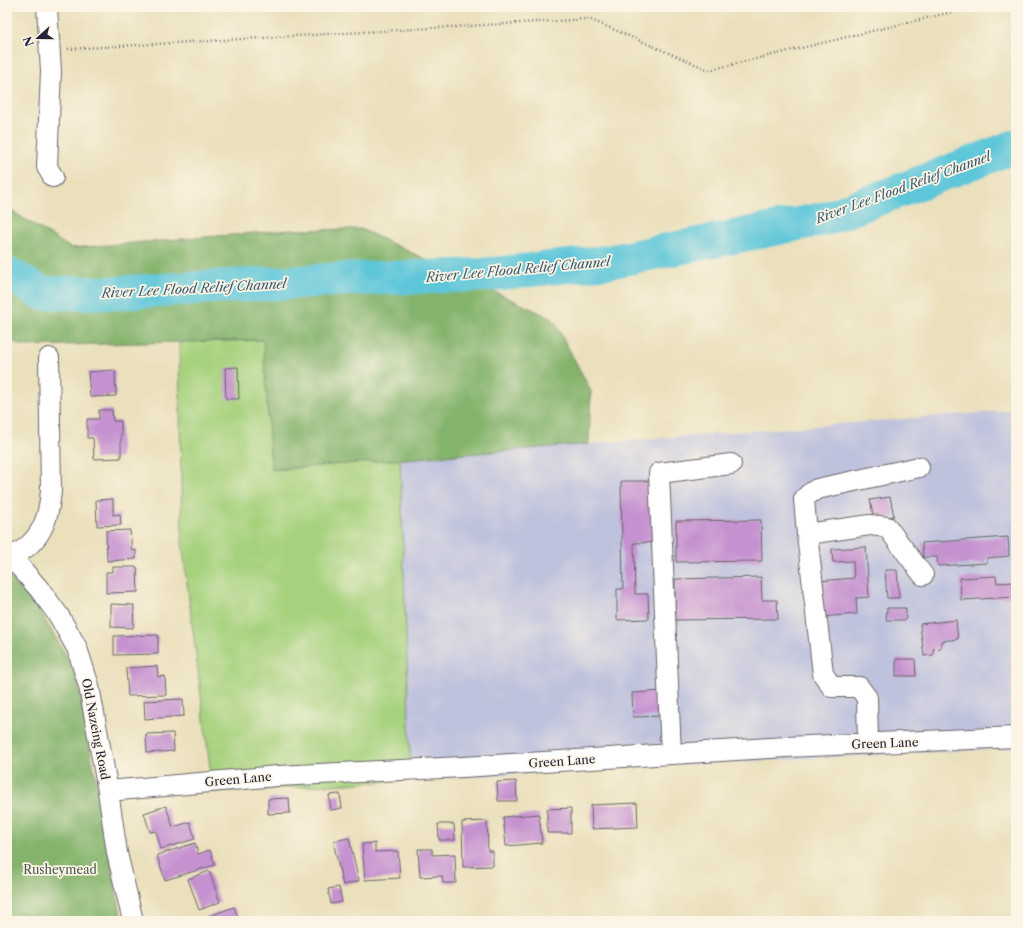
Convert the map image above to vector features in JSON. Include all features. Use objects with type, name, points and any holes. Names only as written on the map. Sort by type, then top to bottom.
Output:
[{"type":"street","points":[[47,7],[51,71],[47,167],[53,178]]},
{"type":"street","name":"Old Nazeing Road","points":[[48,358],[51,491],[49,512],[41,530],[32,543],[9,555],[40,590],[59,616],[77,648],[89,686],[108,791],[117,853],[133,921]]},
{"type":"street","points":[[671,754],[659,472],[731,464]]},
{"type":"street","points":[[868,744],[867,698],[858,687],[832,687],[823,674],[804,500],[809,494],[817,489],[919,467]]},
{"type":"street","points":[[807,534],[870,525],[887,528],[923,575]]},
{"type":"street","name":"Green Lane","points":[[108,791],[277,776],[463,767],[671,754],[1016,737]]},
{"type":"path","points":[[49,50],[589,19],[709,70],[973,7]]},
{"type":"shaded area","points":[[1015,410],[1016,748],[633,767],[411,780],[400,459]]},
{"type":"green space","points":[[7,208],[71,248],[291,230],[361,229],[553,319],[591,391],[589,444],[271,470],[263,340],[22,346],[7,338]]},
{"type":"green space","points":[[264,340],[271,470],[400,459],[411,780],[213,792],[182,542],[179,342]]},
{"type":"green space","name":"Rusheymead","points":[[7,574],[39,610],[76,672],[122,921],[7,921]]},
{"type":"building","points":[[238,367],[239,399],[226,399],[225,368]]},
{"type":"building","points":[[115,370],[116,396],[90,397],[88,372]]},
{"type":"building","points":[[99,410],[112,410],[113,421],[121,421],[121,458],[94,459],[93,438],[87,438],[87,419],[99,419]]},
{"type":"building","points":[[621,481],[654,481],[656,542],[634,543],[635,594],[648,594],[649,619],[617,620],[617,589],[623,589]]},
{"type":"building","points":[[890,497],[894,516],[874,520],[870,500]]},
{"type":"building","points":[[113,499],[113,515],[120,514],[121,525],[97,526],[96,500]]},
{"type":"building","points":[[761,520],[762,561],[676,562],[676,521]]},
{"type":"building","points":[[130,530],[132,551],[136,550],[136,559],[107,561],[106,531]]},
{"type":"building","points":[[1008,537],[1009,556],[987,558],[987,563],[938,566],[937,557],[923,557],[922,543]]},
{"type":"building","points":[[866,547],[869,597],[856,598],[857,614],[821,617],[818,581],[854,578],[853,561],[833,562],[832,549]]},
{"type":"building","points":[[113,567],[137,567],[138,592],[106,593],[106,572],[113,572]]},
{"type":"building","points":[[885,570],[897,570],[899,598],[887,598]]},
{"type":"building","points":[[996,576],[997,583],[1016,582],[1016,597],[961,600],[960,578]]},
{"type":"building","points":[[761,577],[762,600],[777,600],[778,619],[675,620],[675,579]]},
{"type":"building","points":[[111,604],[134,605],[133,628],[111,627]]},
{"type":"building","points":[[887,608],[906,608],[906,620],[886,620]]},
{"type":"building","points":[[956,620],[958,639],[941,641],[941,648],[933,649],[933,655],[924,656],[920,624]]},
{"type":"building","points":[[158,635],[158,654],[114,655],[114,636]]},
{"type":"building","points":[[896,659],[915,659],[916,676],[896,676]]},
{"type":"building","points":[[157,666],[158,677],[165,676],[166,695],[128,696],[126,668]]},
{"type":"building","points":[[662,691],[663,716],[633,717],[632,693]]},
{"type":"building","points":[[183,699],[184,716],[145,719],[144,701]]},
{"type":"building","points":[[173,733],[174,751],[147,753],[146,734]]},
{"type":"building","points":[[516,781],[517,801],[498,801],[497,782]]},
{"type":"building","points":[[340,794],[342,808],[331,810],[329,795]]},
{"type":"building","points":[[289,798],[290,813],[268,814],[268,799]]},
{"type":"building","points":[[637,803],[638,827],[592,829],[591,805]]},
{"type":"building","points":[[166,806],[173,827],[190,822],[195,839],[161,849],[156,831],[150,832],[144,813]]},
{"type":"building","points":[[571,808],[571,833],[547,833],[547,809]]},
{"type":"building","points":[[539,814],[542,843],[506,846],[503,817]]},
{"type":"building","points":[[487,821],[488,851],[493,851],[493,866],[463,867],[462,822]]},
{"type":"building","points":[[438,824],[454,824],[455,840],[439,840]]},
{"type":"building","points":[[349,838],[359,881],[343,885],[333,841]]},
{"type":"building","points":[[195,843],[198,854],[210,850],[215,865],[165,880],[157,855]]},
{"type":"building","points":[[375,843],[375,852],[398,851],[400,878],[365,880],[362,844]]},
{"type":"building","points":[[418,849],[432,849],[432,855],[455,854],[456,883],[443,883],[442,876],[420,877]]},
{"type":"building","points":[[209,871],[220,902],[199,910],[188,879]]},
{"type":"building","points":[[339,887],[342,902],[331,904],[328,889]]},
{"type":"building","points":[[234,907],[240,921],[198,921],[198,920]]},
{"type":"waterway","name":"River Lee Flood Relief Channel","points":[[7,273],[42,293],[113,293],[346,279],[482,275],[608,262],[828,218],[1016,146]]}]
